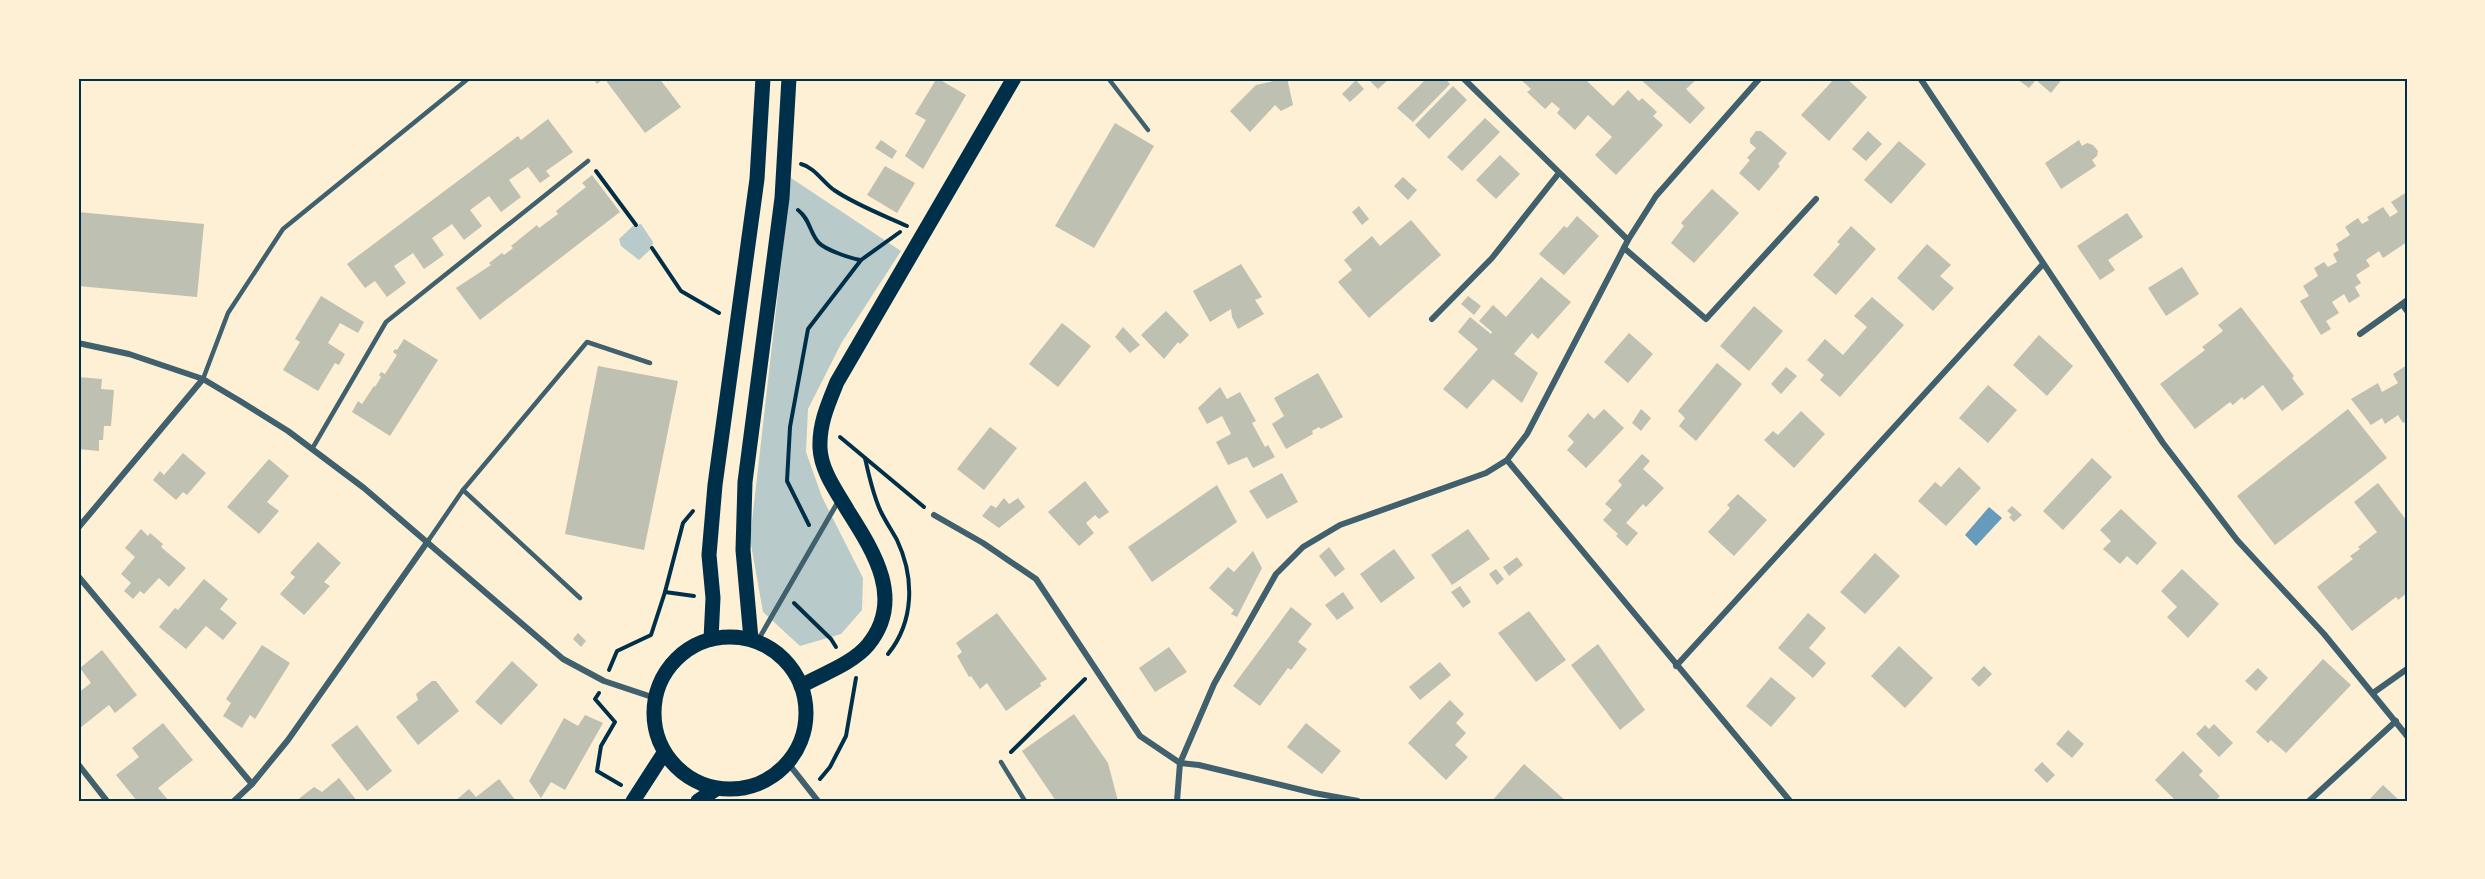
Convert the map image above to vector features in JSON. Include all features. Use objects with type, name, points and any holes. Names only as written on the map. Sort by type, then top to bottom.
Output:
[{"type":"main road","points":[[711,639],[712,598],[709,555],[715,485],[757,179],[763,78]]},
{"type":"main road","points":[[754,640],[743,550],[745,482],[782,198],[789,78]]},
{"type":"main road","points":[[801,686],[844,663],[867,645],[881,621],[886,594],[876,559],[840,498],[825,466],[820,450],[824,412],[837,382],[929,228],[1014,78]]},
{"type":"main road","points":[[731,636],[754,640],[776,652],[791,667],[801,686],[806,706],[806,726],[800,746],[788,763],[773,776],[756,786],[736,790],[716,789],[696,782],[678,770],[664,753],[656,736],[653,717],[655,698],[662,678],[674,660],[691,647],[711,639],[731,636]]},
{"type":"main road","points":[[636,798],[664,753]]},
{"type":"main road","points":[[698,801],[716,789]]},
{"type":"street","points":[[1463,78],[1628,240]]},
{"type":"street","points":[[1177,801],[1180,763],[1214,684],[1276,574],[1304,548],[1340,525],[1486,473],[1507,460],[1527,434],[1628,240],[1656,196],[1760,78]]},
{"type":"street","points":[[1920,78],[2163,443],[2237,540],[2324,634],[2407,735]]},
{"type":"street","points":[[1432,319],[1492,258],[1559,173]]},
{"type":"street","points":[[1624,248],[1706,319],[1816,199]]},
{"type":"street","points":[[1676,666],[2043,264]]},
{"type":"street","points":[[2360,333],[2405,302],[2407,311]]},
{"type":"street","points":[[78,343],[129,354],[203,379],[288,431],[364,488],[564,659],[604,681],[655,698]]},
{"type":"street","points":[[78,528],[203,379]]},
{"type":"street","points":[[1507,460],[1790,801]]},
{"type":"street","points":[[754,640],[840,498]]},
{"type":"street","points":[[934,515],[983,543],[1036,579],[1140,736],[1180,763],[1199,765],[1314,793],[1358,801]]},
{"type":"street","points":[[234,801],[252,784],[288,740],[428,542]]},
{"type":"street","points":[[78,576],[252,784]]},
{"type":"street","points":[[2373,693],[2407,669]]},
{"type":"street","points":[[2309,801],[2396,721]]},
{"type":"street","points":[[788,763],[818,801]]},
{"type":"street","points":[[78,764],[108,801]]},
{"type":"lane","points":[[203,379],[228,313],[283,229],[469,78]]},
{"type":"lane","points":[[1108,78],[1148,130]]},
{"type":"lane","points":[[312,449],[386,322],[588,161]]},
{"type":"lane","points":[[428,542],[463,490],[587,342],[650,363]]},
{"type":"lane","points":[[463,490],[580,598]]},
{"type":"lane","points":[[1001,762],[1025,801]]},
{"type":"path","points":[[588,161],[636,225]]},
{"type":"path","points":[[807,165],[819,178],[848,199],[908,226],[929,228]]},
{"type":"path","points":[[782,198],[804,215],[820,244],[853,259],[861,260]]},
{"type":"path","points":[[816,539],[787,481],[790,427],[808,329],[861,260],[908,226]]},
{"type":"path","points":[[652,248],[681,291],[737,324]]},
{"type":"path","points":[[790,427],[841,438],[934,515]]},
{"type":"path","points":[[636,798],[597,771],[600,746],[615,722],[596,699],[617,651],[651,635],[683,522],[715,485]]},
{"type":"path","points":[[783,593],[831,639],[844,663],[857,679],[846,736],[830,767],[810,790]]},
{"type":"path","points":[[1001,762],[1096,668]]},
{"type":"shaded area","points":[[791,178],[901,251],[842,342],[808,409],[806,452],[822,497],[863,578],[862,610],[841,634],[800,646],[763,612],[750,539]]},
{"type":"shaded area","points":[[641,224],[653,242],[652,248],[639,260],[621,246],[619,239],[633,226]]},
{"type":"water","points":[[1989,507],[2002,518],[1976,546],[1965,535]]},
{"type":"building","points":[[593,78],[604,78],[597,84]]},
{"type":"building","points":[[604,78],[659,78],[681,107],[645,133]]},
{"type":"building","points":[[937,78],[966,95],[923,169],[905,156],[926,120],[915,114]]},
{"type":"building","points":[[1287,78],[1293,105],[1281,111],[1275,105],[1250,132],[1230,111],[1256,85]]},
{"type":"building","points":[[1367,78],[1390,78],[1378,89]]},
{"type":"building","points":[[1427,78],[1445,78],[1450,84],[1413,122],[1397,108]]},
{"type":"building","points":[[1519,78],[1590,78],[1587,81],[1613,106],[1628,90],[1639,101],[1642,98],[1657,112],[1653,116],[1663,125],[1616,175],[1595,155],[1612,137],[1588,115],[1575,130],[1557,113],[1560,109],[1552,102],[1545,109],[1527,92],[1531,89]]},
{"type":"building","points":[[1639,78],[1698,78],[1686,89],[1705,108],[1690,124]]},
{"type":"building","points":[[1835,78],[1846,78],[1867,97],[1829,141],[1801,115]]},
{"type":"building","points":[[2016,78],[2063,78],[2051,93],[2036,80],[2029,88]]},
{"type":"building","points":[[1356,80],[1364,89],[1350,102],[1342,94]]},
{"type":"building","points":[[1453,86],[1467,100],[1429,139],[1415,125]]},
{"type":"building","points":[[1485,118],[1500,132],[1462,171],[1447,157]]},
{"type":"building","points":[[548,119],[573,152],[546,171],[550,176],[540,183],[528,167],[509,180],[521,197],[501,212],[489,196],[470,210],[482,226],[464,240],[452,224],[432,238],[444,255],[424,269],[413,253],[394,266],[406,283],[387,297],[375,281],[365,288],[347,264],[518,136],[521,140]]},
{"type":"building","points":[[1115,123],[1154,146],[1094,248],[1055,226]]},
{"type":"building","points":[[1756,131],[1761,131],[1787,153],[1778,164],[1780,166],[1759,191],[1739,173],[1750,160],[1747,158],[1756,148],[1750,143],[1750,139]]},
{"type":"building","points":[[1868,131],[1882,144],[1866,161],[1852,149]]},
{"type":"building","points":[[881,140],[897,151],[892,159],[875,148]]},
{"type":"building","points":[[2079,140],[2082,146],[2087,143],[2093,145],[2098,151],[2097,156],[2092,160],[2096,166],[2061,189],[2045,163]]},
{"type":"building","points":[[1899,141],[1926,164],[1891,204],[1864,180]]},
{"type":"building","points":[[1500,155],[1520,174],[1496,199],[1476,180]]},
{"type":"building","points":[[885,166],[915,183],[897,213],[867,195]]},
{"type":"building","points":[[592,175],[620,212],[480,320],[456,288],[491,265],[489,263],[502,253],[504,255],[513,248],[511,246],[537,225],[539,228],[558,214],[556,211],[586,187],[582,183]]},
{"type":"building","points":[[1403,177],[1417,190],[1408,200],[1394,186]]},
{"type":"building","points":[[1712,189],[1739,213],[1694,263],[1671,243],[1684,226],[1681,223]]},
{"type":"building","points":[[2407,192],[2407,242],[2383,258],[2379,251],[2366,260],[2370,266],[2356,275],[2361,283],[2355,287],[2360,296],[2349,303],[2344,294],[2332,302],[2339,313],[2326,321],[2331,329],[2321,335],[2300,301],[2309,296],[2303,286],[2318,276],[2314,268],[2324,262],[2328,267],[2337,262],[2333,254],[2339,250],[2336,244],[2350,235],[2345,227],[2358,218],[2362,224],[2369,220],[2367,217],[2383,207],[2390,217],[2398,212],[2391,202]]},
{"type":"building","points":[[1359,206],[1369,219],[1362,225],[1352,212]]},
{"type":"building","points":[[78,212],[204,224],[197,297],[78,286]]},
{"type":"building","points":[[2127,213],[2143,237],[2108,260],[2115,270],[2100,280],[2077,246]]},
{"type":"building","points":[[1577,216],[1599,236],[1564,275],[1539,254],[1564,226],[1567,228]]},
{"type":"building","points":[[1411,220],[1441,255],[1369,318],[1338,282],[1352,270],[1344,260],[1372,236],[1380,246]]},
{"type":"building","points":[[1851,226],[1876,249],[1836,295],[1813,275],[1840,244],[1837,242]]},
{"type":"building","points":[[1927,244],[1951,265],[1940,276],[1954,288],[1933,311],[1897,278]]},
{"type":"building","points":[[1241,264],[1262,297],[1255,300],[1264,314],[1238,329],[1231,309],[1210,322],[1193,291]]},
{"type":"building","points":[[2182,267],[2199,294],[2166,316],[2148,288]]},
{"type":"building","points":[[1541,277],[1571,302],[1538,339],[1532,333],[1514,354],[1538,373],[1522,403],[1493,379],[1467,409],[1443,389],[1478,349],[1458,332],[1470,317],[1491,334],[1492,332],[1479,321],[1493,305],[1506,317]]},
{"type":"building","points":[[321,296],[364,322],[358,333],[340,323],[328,343],[345,354],[339,365],[335,363],[318,391],[283,370],[300,342],[295,339]]},
{"type":"building","points":[[1468,296],[1481,306],[1474,315],[1461,304]]},
{"type":"building","points":[[1872,297],[1904,325],[1840,397],[1820,380],[1824,375],[1807,360],[1825,339],[1843,355],[1867,327],[1854,316]]},
{"type":"building","points":[[1754,306],[1783,331],[1749,371],[1720,346]]},
{"type":"building","points":[[2241,307],[2294,376],[2292,378],[2304,394],[2282,411],[2263,385],[2244,400],[2242,397],[2233,405],[2230,402],[2195,429],[2160,384],[2205,350],[2202,347],[2223,331],[2218,325]]},
{"type":"building","points":[[1166,311],[1189,335],[1180,344],[1178,342],[1164,359],[1141,335]]},
{"type":"building","points":[[1062,323],[1091,346],[1058,387],[1029,364]]},
{"type":"building","points":[[1123,327],[1140,345],[1130,353],[1115,337]]},
{"type":"building","points":[[1629,333],[1653,354],[1628,383],[1604,362]]},
{"type":"building","points":[[2039,335],[2073,366],[2047,396],[2013,365]]},
{"type":"building","points":[[404,339],[438,360],[390,436],[352,412],[358,401],[362,404],[375,387],[381,377],[379,375],[381,372],[385,374],[397,355],[393,352]]},
{"type":"building","points":[[1717,363],[1742,384],[1696,441],[1679,426],[1685,418],[1678,411]]},
{"type":"building","points":[[2407,365],[2407,421],[2403,423],[2398,415],[2385,424],[2382,418],[2371,425],[2351,399],[2378,383],[2382,392],[2398,383],[2393,374]]},
{"type":"building","points":[[598,366],[678,381],[644,550],[565,534]]},
{"type":"building","points":[[1786,367],[1797,376],[1781,394],[1771,384]]},
{"type":"building","points":[[1318,373],[1343,417],[1321,429],[1319,427],[1312,431],[1313,434],[1286,449],[1272,424],[1284,416],[1274,398]]},
{"type":"building","points":[[78,377],[102,379],[101,389],[114,390],[111,426],[104,426],[103,440],[99,440],[99,451],[78,449]]},
{"type":"building","points":[[1988,385],[2017,410],[1988,443],[1959,418]]},
{"type":"building","points":[[1220,387],[1227,399],[1240,392],[1256,421],[1252,423],[1265,447],[1268,445],[1275,457],[1253,468],[1247,457],[1228,465],[1216,442],[1231,434],[1222,416],[1207,424],[1198,408]]},
{"type":"building","points":[[1604,409],[1624,428],[1586,468],[1567,450],[1574,442],[1568,436],[1588,413],[1594,419]]},
{"type":"building","points":[[1641,409],[1651,418],[1641,431],[1632,423]]},
{"type":"building","points":[[2348,409],[2387,458],[2275,545],[2237,496]]},
{"type":"building","points":[[1801,411],[1825,434],[1794,468],[1764,440],[1773,431],[1778,435]]},
{"type":"building","points":[[990,427],[1017,448],[984,490],[957,469]]},
{"type":"building","points":[[183,453],[206,473],[187,495],[183,492],[176,500],[153,480],[160,471],[164,475]]},
{"type":"building","points":[[1642,454],[1650,461],[1643,469],[1664,488],[1646,507],[1643,504],[1626,523],[1638,533],[1627,546],[1603,520],[1612,510],[1605,504],[1622,485],[1618,481]]},
{"type":"building","points":[[2092,458],[2112,477],[2063,530],[2043,511]]},
{"type":"building","points":[[269,459],[289,476],[267,502],[279,511],[259,534],[227,507]]},
{"type":"building","points":[[1959,467],[1981,488],[1946,526],[1918,501],[1935,482],[1941,487]]},
{"type":"building","points":[[1282,473],[1298,502],[1267,519],[1249,491]]},
{"type":"building","points":[[1085,481],[1109,512],[1099,519],[1095,515],[1086,523],[1094,533],[1079,546],[1048,512]]},
{"type":"building","points":[[2378,483],[2407,521],[2407,593],[2398,600],[2396,597],[2352,631],[2317,587],[2353,559],[2350,556],[2360,549],[2358,547],[2377,532],[2354,502]]},
{"type":"building","points":[[1217,485],[1237,522],[1152,582],[1128,547]]},
{"type":"building","points":[[1738,494],[1767,520],[1734,556],[1708,532],[1730,508],[1727,505]]},
{"type":"building","points":[[1004,498],[1009,504],[1018,498],[1025,507],[999,528],[982,516],[991,505],[996,508]]},
{"type":"building","points":[[2012,506],[2022,515],[2014,522],[2009,517],[2012,515],[2007,511]]},
{"type":"building","points":[[2121,509],[2157,543],[2137,565],[2127,556],[2120,564],[2103,549],[2111,541],[2100,530]]},
{"type":"building","points":[[141,529],[148,536],[150,533],[163,544],[161,547],[186,568],[169,587],[159,578],[144,594],[140,591],[133,599],[124,591],[131,583],[121,574],[135,557],[125,548]]},
{"type":"building","points":[[1468,529],[1490,559],[1452,585],[1431,555]]},
{"type":"building","points":[[318,542],[341,563],[324,582],[330,586],[304,615],[280,594],[295,577],[290,573]]},
{"type":"building","points":[[1329,547],[1345,569],[1335,577],[1319,556]]},
{"type":"building","points":[[1394,549],[1415,578],[1381,603],[1360,574]]},
{"type":"building","points":[[1253,551],[1262,568],[1237,617],[1231,614],[1234,610],[1209,588],[1228,567],[1234,572]]},
{"type":"building","points":[[1875,553],[1900,576],[1865,614],[1840,592]]},
{"type":"building","points":[[1517,557],[1523,565],[1509,576],[1503,567]]},
{"type":"building","points":[[1496,569],[1504,579],[1497,585],[1489,574]]},
{"type":"building","points":[[2182,569],[2219,604],[2188,638],[2167,617],[2177,607],[2161,591]]},
{"type":"building","points":[[204,579],[228,599],[220,609],[237,623],[223,640],[206,626],[186,649],[159,627],[175,608],[178,610]]},
{"type":"building","points":[[1460,586],[1471,602],[1463,608],[1451,592]]},
{"type":"building","points":[[1343,592],[1354,608],[1337,620],[1325,605]]},
{"type":"building","points":[[1291,607],[1312,624],[1298,642],[1307,649],[1291,670],[1288,668],[1260,706],[1233,686]]},
{"type":"building","points":[[1529,611],[1566,660],[1536,682],[1498,633]]},
{"type":"building","points":[[997,613],[1047,679],[1040,683],[1041,686],[1006,711],[987,683],[980,689],[971,676],[969,677],[957,656],[962,652],[956,643]]},
{"type":"building","points":[[1808,613],[1826,628],[1809,648],[1826,663],[1813,678],[1778,648]]},
{"type":"building","points":[[578,633],[586,641],[581,647],[573,639]]},
{"type":"building","points":[[1598,644],[1645,710],[1620,730],[1571,665]]},
{"type":"building","points":[[262,645],[290,663],[255,719],[250,715],[242,728],[223,716],[231,703],[226,699]]},
{"type":"building","points":[[1899,646],[1933,678],[1905,708],[1871,676]]},
{"type":"building","points":[[1169,647],[1187,672],[1155,692],[1139,668]]},
{"type":"building","points":[[102,650],[137,695],[115,713],[109,705],[80,728],[78,725],[78,693],[91,683],[80,668]]},
{"type":"building","points":[[2323,659],[2351,685],[2286,753],[2271,740],[2268,743],[2256,732]]},
{"type":"building","points":[[512,661],[538,685],[501,725],[475,702]]},
{"type":"building","points":[[1440,662],[1451,675],[1420,700],[1409,687]]},
{"type":"building","points":[[1984,666],[1992,674],[1979,687],[1971,679]]},
{"type":"building","points":[[2258,668],[2268,678],[2256,691],[2245,681]]},
{"type":"building","points":[[1771,677],[1796,698],[1771,727],[1746,706]]},
{"type":"building","points":[[432,681],[436,681],[459,711],[418,745],[396,717],[418,700],[416,694]]},
{"type":"building","points":[[1450,700],[1464,714],[1456,723],[1466,733],[1455,745],[1468,757],[1446,780],[1408,743]]},
{"type":"building","points":[[1074,714],[1108,763],[1118,801],[1056,801],[1022,751]]},
{"type":"building","points":[[585,715],[603,723],[565,790],[551,782],[541,798],[529,781],[564,718],[578,726]]},
{"type":"building","points":[[163,723],[193,760],[158,788],[169,801],[137,801],[116,775],[139,757],[132,748]]},
{"type":"building","points":[[1306,723],[1341,751],[1322,774],[1287,747]]},
{"type":"building","points":[[2214,724],[2233,743],[2219,757],[2196,734],[2205,725],[2209,729]]},
{"type":"building","points":[[357,725],[392,771],[367,791],[331,745]]},
{"type":"building","points":[[2068,730],[2084,744],[2072,758],[2056,744]]},
{"type":"building","points":[[2183,751],[2203,771],[2199,775],[2220,796],[2215,801],[2176,801],[2155,780]]},
{"type":"building","points":[[2042,762],[2055,775],[2047,783],[2034,770]]},
{"type":"building","points":[[1524,764],[1566,801],[1492,801]]},
{"type":"building","points":[[339,778],[357,801],[296,801],[314,787],[322,792]]},
{"type":"building","points":[[499,779],[516,801],[455,801],[469,789],[476,797]]},
{"type":"building","points":[[2383,785],[2400,801],[2368,801]]}]
